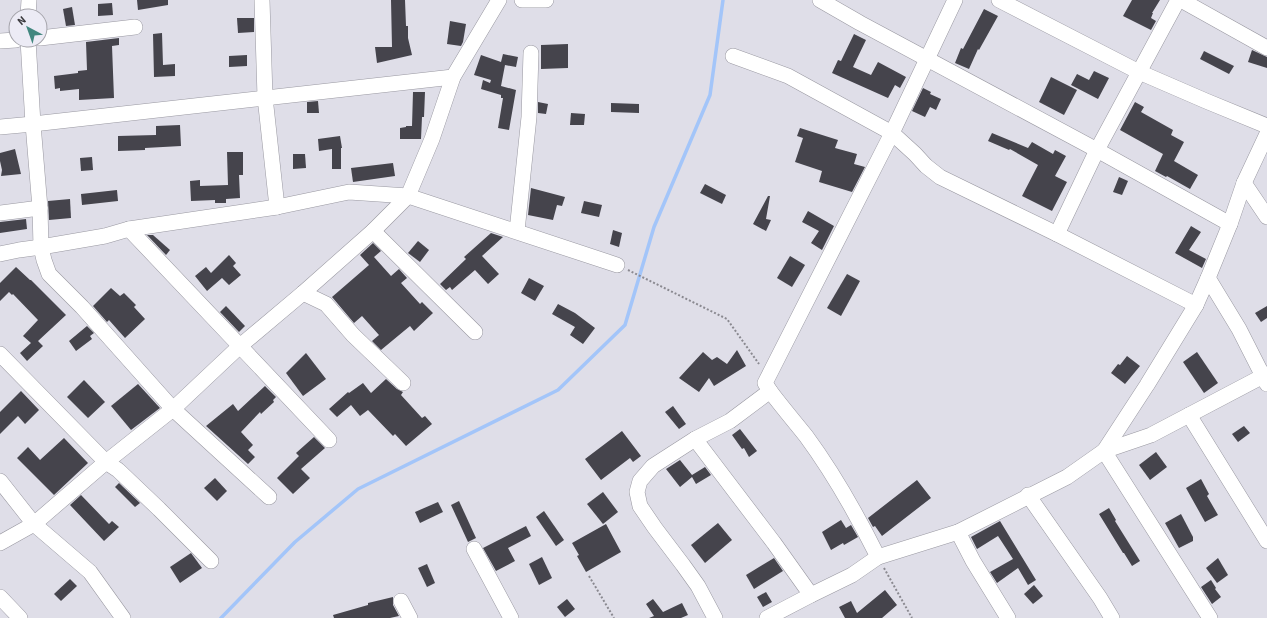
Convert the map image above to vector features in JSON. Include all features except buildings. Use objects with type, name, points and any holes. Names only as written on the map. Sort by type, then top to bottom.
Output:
[{"type":"street","points":[[262,0],[265,97],[278,207]]},
{"type":"street","points":[[0,543],[34,524],[106,462],[173,408],[240,346],[303,294],[373,231],[408,196],[432,139],[453,77],[499,0]]},
{"type":"street","points":[[522,0],[546,0]]},
{"type":"street","points":[[820,0],[1230,224]]},
{"type":"street","points":[[878,557],[854,511],[824,463],[765,383],[892,133],[926,58],[955,0]]},
{"type":"street","points":[[999,0],[1139,72],[1267,126]]},
{"type":"street","points":[[1057,234],[1097,150],[1178,0]]},
{"type":"street","points":[[1181,0],[1267,48]]},
{"type":"street","points":[[48,37],[135,27]]},
{"type":"street","points":[[28,48],[40,208],[41,247],[49,274],[82,306],[173,408],[269,497]]},
{"type":"street","points":[[517,232],[529,117],[531,53]]},
{"type":"street","points":[[733,56],[788,76],[892,133],[926,166],[940,177],[1057,234],[1196,305]]},
{"type":"street","points":[[0,128],[453,77]]},
{"type":"street","points":[[1104,452],[1196,305],[1230,224],[1244,183],[1267,134]]},
{"type":"street","points":[[1244,183],[1267,217]]},
{"type":"street","points":[[0,254],[105,236],[129,229],[278,207],[349,192],[408,196],[617,264]]},
{"type":"street","points":[[0,213],[40,208]]},
{"type":"street","points":[[129,229],[329,440]]},
{"type":"street","points":[[373,231],[475,332]]},
{"type":"street","points":[[768,618],[852,575],[878,557],[958,532],[1028,495],[1067,477],[1104,452],[1151,435],[1265,378],[1239,329],[1208,278]]},
{"type":"street","points":[[303,294],[326,304],[353,335],[403,384]]},
{"type":"street","points":[[0,354],[106,462],[123,475],[211,561]]},
{"type":"street","points":[[715,618],[698,586],[654,528],[640,506],[637,492],[640,481],[653,466],[695,439],[730,421],[770,391]]},
{"type":"street","points":[[1189,415],[1267,541]]},
{"type":"street","points":[[695,439],[774,543],[811,595]]},
{"type":"street","points":[[1104,452],[1210,618]]},
{"type":"street","points":[[0,481],[34,524],[90,572],[123,618]]},
{"type":"street","points":[[1028,495],[1100,598],[1112,618]]},
{"type":"street","points":[[958,532],[973,561],[1008,618]]},
{"type":"street","points":[[474,549],[511,618]]},
{"type":"street","points":[[0,597],[20,618]]},
{"type":"street","points":[[401,601],[410,618]]},
{"type":"path","points":[[617,264],[727,319],[768,376]]},
{"type":"path","points":[[878,557],[912,618]]},
{"type":"path","points":[[589,576],[614,618]]},
{"type":"waterway","points":[[221,618],[295,542],[358,489],[558,390],[625,325],[654,227],[710,95],[723,0]]}]
